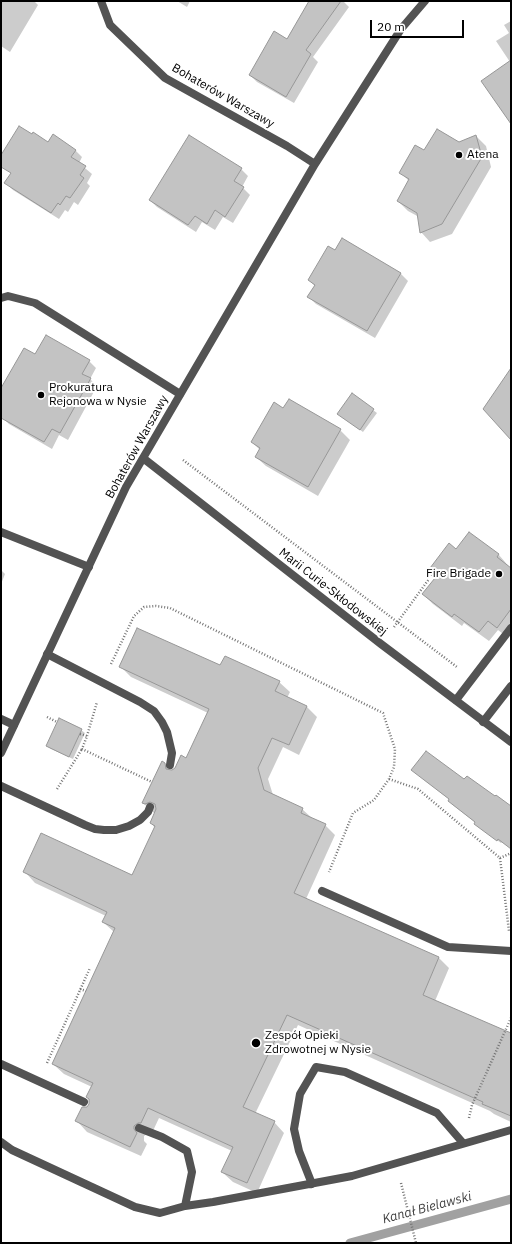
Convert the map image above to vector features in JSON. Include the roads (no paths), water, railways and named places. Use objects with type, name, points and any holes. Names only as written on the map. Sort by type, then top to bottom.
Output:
[{"type":"street","name":"Bohaterów Warszawy","points":[[101,1],[110,25],[165,78],[287,146],[315,164]]},
{"type":"street","name":"Bohaterów Warszawy","points":[[1,753],[126,487],[315,164],[401,29],[425,1]]},
{"type":"street","points":[[1,298],[8,296],[35,303],[180,394]]},
{"type":"street","name":"Marii Curie-Skłodowskiej","points":[[143,458],[381,644],[511,742]]},
{"type":"street","points":[[1,532],[89,567]]},
{"type":"street","points":[[456,700],[511,628]]},
{"type":"street","points":[[47,654],[140,702],[154,711],[167,732],[172,753],[170,765]]},
{"type":"street","points":[[483,722],[511,686]]},
{"type":"street","points":[[1,719],[14,725]]},
{"type":"street","points":[[1,786],[95,829],[116,830],[129,826],[140,820],[148,812],[150,807]]},
{"type":"street","points":[[322,891],[448,947],[511,951]]},
{"type":"street","points":[[1,1064],[84,1102]]},
{"type":"street","points":[[312,1184],[299,1151],[294,1128],[300,1094],[316,1067],[344,1072],[437,1113],[463,1143]]},
{"type":"street","points":[[139,1128],[162,1137],[187,1151],[192,1172],[186,1206]]},
{"type":"street","points":[[1,1142],[12,1150],[136,1207],[160,1213],[186,1206],[352,1176],[511,1130]]},
{"type":"waterway","name":"Kanał Bielawski","points":[[350,1243],[511,1199]]},
{"type":"place","name":"Atena","points":[[459,155]]},
{"type":"place","name":"Prokuratura Rejonowa w Nysie","points":[[41,395]]},
{"type":"place","name":"Fire Brigade","points":[[499,574]]},
{"type":"place","name":"Zespół Opieki Zdrowotnej w Nysie","points":[[256,1043]]}]
